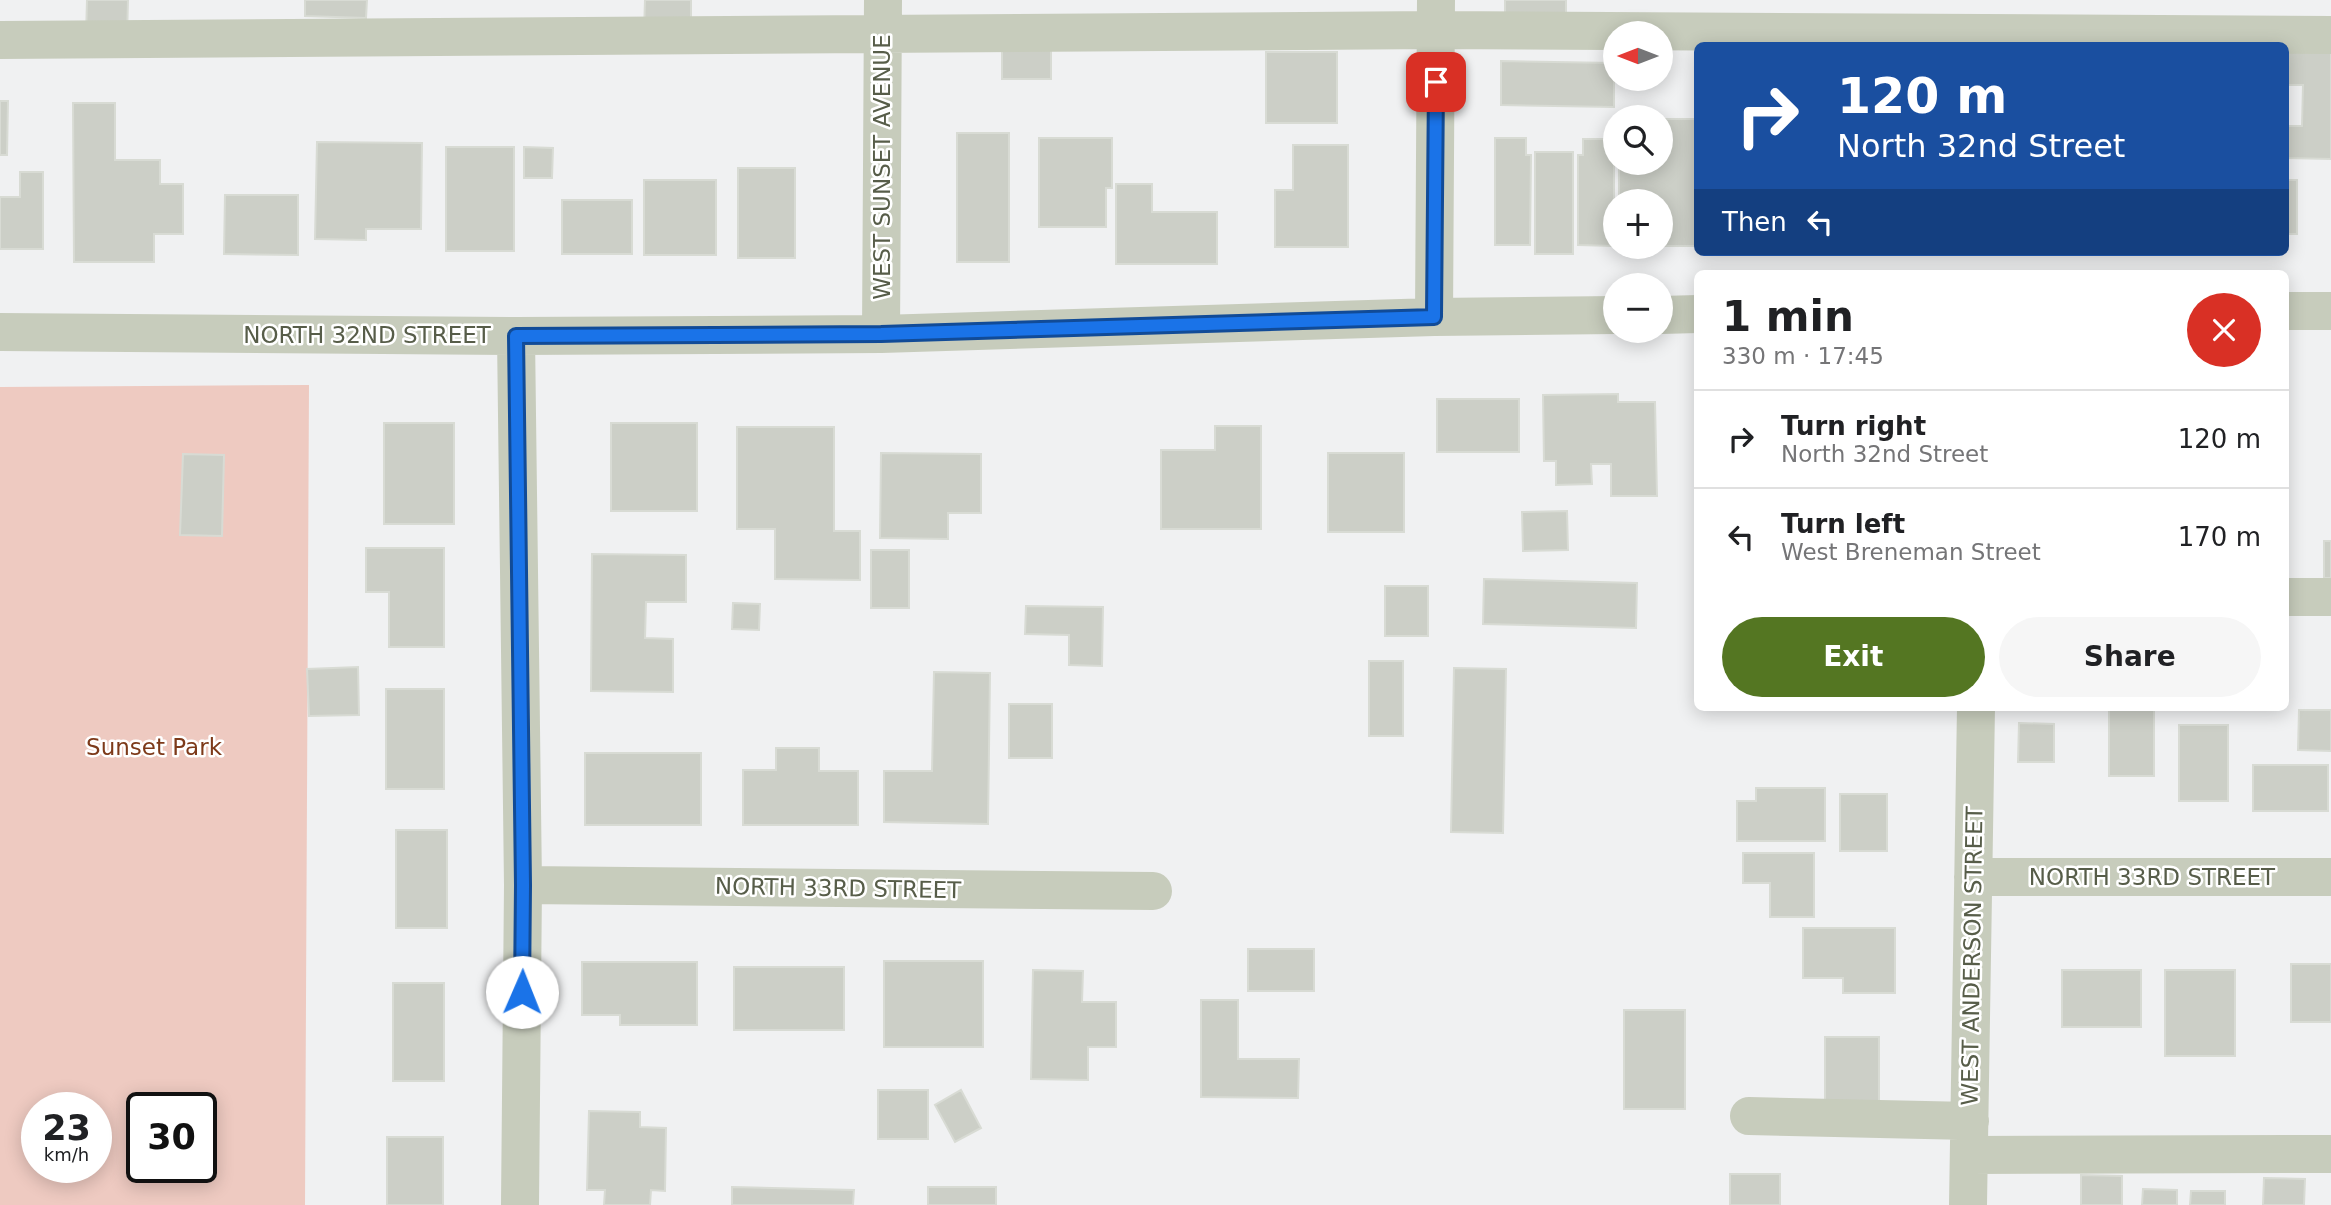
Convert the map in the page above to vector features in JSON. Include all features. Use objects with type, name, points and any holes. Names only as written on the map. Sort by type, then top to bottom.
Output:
[{"type":"street","points":[[1434,317],[1436,15]]},
{"type":"street","points":[[0,40],[883,16],[1436,15],[2331,35]]},
{"type":"street","name":"WEST SUNSET AVENUE","points":[[881,334],[883,16]]},
{"type":"street","points":[[2289,311],[2331,311]]},
{"type":"street","points":[[1673,315],[1694,314]]},
{"type":"street","name":"NORTH 32ND STREET","points":[[0,332],[516,336],[881,334],[1434,317],[1603,315]]},
{"type":"street","points":[[516,336],[523,885],[520,1205]]},
{"type":"street","points":[[2289,597],[2331,597]]},
{"type":"street","name":"WEST ANDERSON STREET","points":[[1968,1205],[1976,711]]},
{"type":"street","name":"NORTH 33RD STREET","points":[[1973,877],[2331,877]]},
{"type":"street","name":"NORTH 33RD STREET","points":[[523,885],[1153,891]]},
{"type":"street","points":[[1749,1116],[1969,1138],[2331,1154]]},
{"type":"green space","name":"Sunset Park","points":[[309,385],[305,1205],[0,1205],[0,387]]},
{"type":"building","points":[[87,0],[128,0],[127,37],[86,36]]},
{"type":"building","points":[[305,0],[367,0],[366,18],[305,16]]},
{"type":"building","points":[[645,0],[691,0],[691,32],[644,31]]},
{"type":"building","points":[[1505,0],[1566,0],[1566,14],[1505,14]]},
{"type":"building","points":[[1002,38],[1051,38],[1051,79],[1002,79]]},
{"type":"building","points":[[2289,47],[2331,48],[2331,159],[2289,158],[2289,126],[2302,126],[2303,85],[2289,85]]},
{"type":"building","points":[[1266,52],[1337,52],[1337,123],[1266,123]]},
{"type":"building","points":[[1501,61],[1603,63],[1603,91],[1614,91],[1614,105],[1603,107],[1501,105]]},
{"type":"building","points":[[0,101],[8,101],[7,155],[0,155]]},
{"type":"building","points":[[73,103],[115,103],[115,160],[160,160],[160,184],[183,184],[183,234],[154,234],[154,262],[74,262]]},
{"type":"building","points":[[1673,119],[1694,119],[1694,246],[1673,246],[1673,189],[1619,189],[1619,175],[1673,175]]},
{"type":"building","points":[[957,133],[1009,133],[1009,262],[957,262]]},
{"type":"building","points":[[1039,138],[1112,138],[1112,188],[1106,188],[1106,227],[1039,227]]},
{"type":"building","points":[[1495,138],[1526,138],[1526,155],[1531,155],[1530,245],[1495,245]]},
{"type":"building","points":[[1583,139],[1603,139],[1603,175],[1614,175],[1614,189],[1603,189],[1603,246],[1578,245],[1578,155],[1583,155]]},
{"type":"building","points":[[317,142],[422,143],[421,229],[366,229],[366,240],[315,239]]},
{"type":"building","points":[[1293,145],[1348,145],[1348,247],[1275,247],[1275,190],[1293,190]]},
{"type":"building","points":[[446,147],[514,147],[514,251],[446,251]]},
{"type":"building","points":[[524,147],[553,148],[552,178],[524,178]]},
{"type":"building","points":[[1535,152],[1573,152],[1573,254],[1535,254]]},
{"type":"building","points":[[738,168],[795,168],[795,258],[738,258]]},
{"type":"building","points":[[20,172],[43,172],[43,249],[0,249],[0,197],[20,197]]},
{"type":"building","points":[[644,180],[716,180],[716,255],[644,255]]},
{"type":"building","points":[[2289,180],[2297,180],[2297,234],[2289,234]]},
{"type":"building","points":[[1116,184],[1152,184],[1152,212],[1217,212],[1217,264],[1116,264]]},
{"type":"building","points":[[225,195],[298,195],[298,255],[224,254]]},
{"type":"building","points":[[562,200],[632,200],[632,254],[562,254]]},
{"type":"building","points":[[1618,394],[1618,402],[1655,402],[1657,496],[1611,496],[1611,464],[1591,464],[1592,484],[1556,485],[1556,461],[1544,461],[1543,395]]},
{"type":"building","points":[[1437,399],[1519,399],[1519,452],[1437,452]]},
{"type":"building","points":[[384,423],[454,423],[454,524],[384,524]]},
{"type":"building","points":[[611,423],[697,423],[697,511],[611,511]]},
{"type":"building","points":[[1215,426],[1261,426],[1261,529],[1161,529],[1161,450],[1215,450]]},
{"type":"building","points":[[737,427],[834,427],[834,531],[860,531],[860,580],[775,579],[775,529],[737,529]]},
{"type":"building","points":[[881,453],[981,454],[981,513],[948,513],[948,539],[880,538]]},
{"type":"building","points":[[1328,453],[1404,453],[1404,532],[1328,532]]},
{"type":"building","points":[[183,454],[224,455],[222,536],[180,535]]},
{"type":"building","points":[[1567,511],[1568,550],[1523,551],[1522,512]]},
{"type":"building","points":[[2324,541],[2331,541],[2331,578],[2324,578]]},
{"type":"building","points":[[366,548],[444,548],[444,647],[389,647],[389,592],[366,592]]},
{"type":"building","points":[[871,550],[909,550],[909,608],[871,608]]},
{"type":"building","points":[[592,554],[686,555],[686,602],[646,602],[645,638],[673,639],[673,692],[591,691]]},
{"type":"building","points":[[1484,579],[1637,583],[1636,628],[1483,624]]},
{"type":"building","points":[[1385,586],[1428,586],[1428,636],[1385,636]]},
{"type":"building","points":[[733,603],[760,604],[759,630],[732,629]]},
{"type":"building","points":[[1026,606],[1103,607],[1102,666],[1069,665],[1069,635],[1025,634]]},
{"type":"building","points":[[1369,661],[1403,661],[1403,736],[1369,736]]},
{"type":"building","points":[[358,667],[359,715],[309,716],[307,669]]},
{"type":"building","points":[[1454,668],[1506,669],[1503,833],[1451,832]]},
{"type":"building","points":[[934,672],[990,673],[988,824],[884,822],[884,771],[932,771]]},
{"type":"building","points":[[386,689],[444,689],[444,789],[386,789]]},
{"type":"building","points":[[1009,704],[1052,704],[1052,758],[1009,758]]},
{"type":"building","points":[[2299,710],[2331,710],[2331,751],[2298,750]]},
{"type":"building","points":[[2109,711],[2154,711],[2154,776],[2109,776]]},
{"type":"building","points":[[2019,723],[2054,724],[2054,762],[2018,762]]},
{"type":"building","points":[[2179,725],[2228,725],[2228,801],[2179,801]]},
{"type":"building","points":[[776,748],[819,748],[819,771],[858,771],[858,825],[743,825],[743,770],[776,770]]},
{"type":"building","points":[[585,753],[701,753],[701,825],[585,825]]},
{"type":"building","points":[[2253,765],[2328,765],[2328,811],[2253,811]]},
{"type":"building","points":[[1756,788],[1825,788],[1825,841],[1737,841],[1737,801],[1756,801]]},
{"type":"building","points":[[1840,794],[1887,794],[1887,851],[1840,851]]},
{"type":"building","points":[[396,830],[447,830],[447,928],[396,928]]},
{"type":"building","points":[[1743,853],[1814,853],[1814,917],[1770,917],[1770,883],[1743,883]]},
{"type":"building","points":[[1803,928],[1895,928],[1895,993],[1843,993],[1843,978],[1803,978]]},
{"type":"building","points":[[1248,949],[1314,949],[1314,991],[1248,991]]},
{"type":"building","points":[[884,961],[983,961],[983,1047],[884,1047]]},
{"type":"building","points":[[582,962],[697,962],[697,1025],[620,1025],[620,1015],[582,1015]]},
{"type":"building","points":[[2291,964],[2331,964],[2331,1022],[2291,1022]]},
{"type":"building","points":[[734,967],[844,967],[844,1030],[734,1030]]},
{"type":"building","points":[[1033,970],[1083,971],[1082,1002],[1116,1002],[1116,1047],[1088,1047],[1088,1080],[1031,1079]]},
{"type":"building","points":[[2062,970],[2141,970],[2141,1027],[2062,1027]]},
{"type":"building","points":[[2165,970],[2235,970],[2235,1056],[2165,1056]]},
{"type":"building","points":[[393,983],[444,983],[444,1081],[393,1081]]},
{"type":"building","points":[[1201,1000],[1238,1000],[1238,1059],[1299,1059],[1298,1098],[1201,1097]]},
{"type":"building","points":[[1624,1010],[1685,1010],[1685,1109],[1624,1109]]},
{"type":"building","points":[[1825,1037],[1879,1037],[1879,1101],[1825,1101]]},
{"type":"building","points":[[878,1090],[928,1090],[928,1139],[878,1139]]},
{"type":"building","points":[[961,1090],[981,1128],[955,1142],[935,1105]]},
{"type":"building","points":[[589,1111],[640,1112],[640,1127],[666,1128],[665,1191],[651,1190],[650,1205],[604,1205],[605,1190],[587,1190]]},
{"type":"building","points":[[387,1137],[443,1137],[443,1205],[387,1205]]},
{"type":"building","points":[[1730,1174],[1780,1174],[1780,1205],[1730,1205]]},
{"type":"building","points":[[2081,1175],[2122,1176],[2122,1205],[2081,1205]]},
{"type":"building","points":[[2264,1178],[2305,1179],[2304,1205],[2263,1205]]},
{"type":"building","points":[[732,1187],[854,1190],[853,1205],[732,1205]]},
{"type":"building","points":[[928,1187],[996,1187],[996,1205],[928,1205]]},
{"type":"building","points":[[2143,1189],[2177,1190],[2177,1205],[2142,1205]]},
{"type":"building","points":[[2191,1191],[2225,1191],[2225,1205],[2190,1205]]},
{"type":"route","points":[[522,992],[516,336],[881,334],[1434,317],[1436,82]]}]
